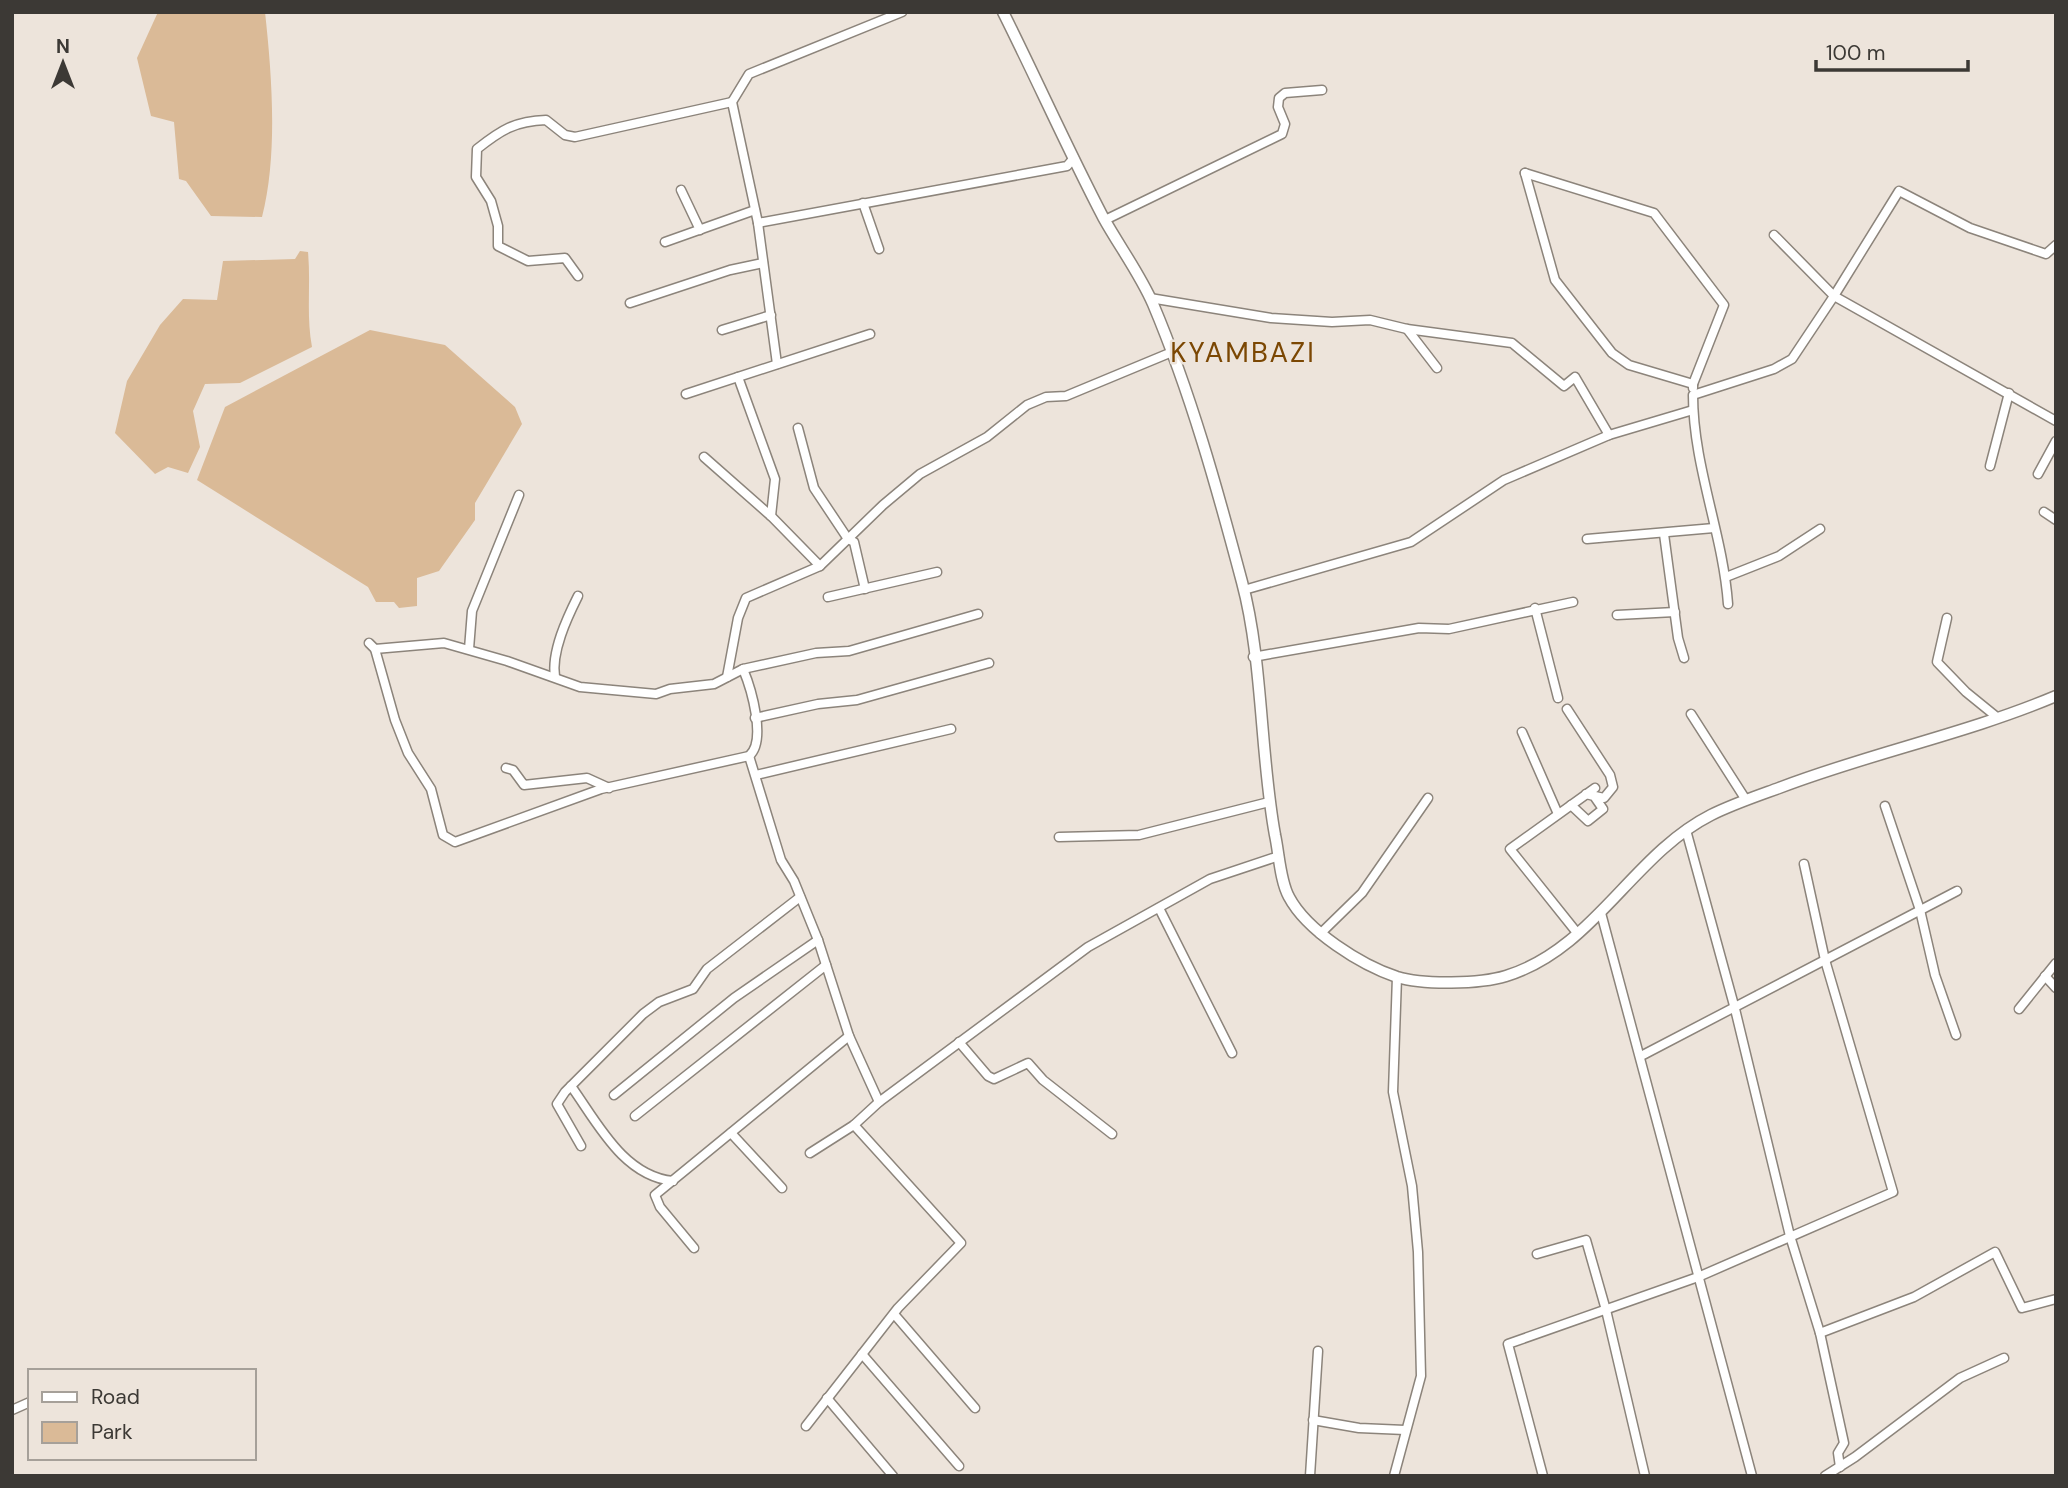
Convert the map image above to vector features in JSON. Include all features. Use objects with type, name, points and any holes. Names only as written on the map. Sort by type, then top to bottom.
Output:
[{"type":"street","points":[[777,364],[758,223],[732,102],[749,74],[902,12]]},
{"type":"street","points":[[1003,12],[1105,220],[1150,298],[1210,461],[1244,590],[1254,657],[1269,803],[1288,896],[1320,934],[1367,963],[1397,977],[1422,982],[1502,978],[1548,957],[1578,934],[1661,849],[1713,814],[1847,762],[1907,747],[2056,696]]},
{"type":"street","points":[[1105,220],[1282,134],[1285,124],[1278,107],[1279,98],[1285,93],[1322,90]]},
{"type":"street","points":[[578,276],[565,258],[528,261],[498,246],[498,226],[491,201],[476,177],[477,149],[497,133],[523,120],[547,120],[565,135],[575,137],[732,102]]},
{"type":"street","points":[[758,223],[1067,166],[1074,158]]},
{"type":"street","points":[[1693,384],[1629,365],[1612,353],[1555,280],[1525,173],[1654,213],[1724,305],[1693,384],[1693,410],[1714,528],[1726,577],[1728,604]]},
{"type":"street","points":[[681,190],[700,230]]},
{"type":"street","points":[[1693,395],[1774,369],[1792,359],[1899,191],[1970,228],[2046,254],[2056,245]]},
{"type":"street","points":[[863,203],[879,248]]},
{"type":"street","points":[[665,242],[755,210]]},
{"type":"street","points":[[1774,235],[1834,296],[2056,421]]},
{"type":"street","points":[[630,303],[730,270],[763,263]]},
{"type":"street","points":[[1150,298],[1271,318],[1332,322],[1370,320],[1512,343],[1564,386],[1575,377],[1609,435]]},
{"type":"street","points":[[722,330],[771,315]]},
{"type":"street","points":[[1407,328],[1437,368]]},
{"type":"street","points":[[686,394],[870,334]]},
{"type":"street","points":[[727,677],[746,598],[820,566],[920,474],[987,437],[1027,405],[1046,397],[1066,396],[1172,352]]},
{"type":"street","points":[[738,377],[775,479],[771,516]]},
{"type":"street","points":[[1990,466],[2009,393]]},
{"type":"street","points":[[1244,590],[1411,542],[1504,480],[1609,435],[1693,410]]},
{"type":"street","points":[[798,428],[814,488],[848,538],[854,542],[865,589]]},
{"type":"street","points":[[2038,474],[2056,441]]},
{"type":"street","points":[[704,457],[771,516],[820,566]]},
{"type":"street","points":[[469,649],[472,611],[519,495]]},
{"type":"street","points":[[2044,512],[2056,520]]},
{"type":"street","points":[[1587,538],[1714,528]]},
{"type":"street","points":[[1726,577],[1779,556],[1820,529]]},
{"type":"street","points":[[1664,534],[1684,658]]},
{"type":"street","points":[[828,597],[937,572]]},
{"type":"street","points":[[555,677],[557,654],[569,613],[578,596]]},
{"type":"street","points":[[1254,657],[1419,628],[1449,629],[1535,608],[1573,602]]},
{"type":"street","points":[[1535,608],[1558,698]]},
{"type":"street","points":[[1617,615],[1675,612]]},
{"type":"street","points":[[743,669],[753,692],[758,743],[749,756],[609,788],[455,842],[448,841],[443,835],[430,789],[408,753],[372,646],[444,643],[580,687],[656,694],[670,689],[715,684],[743,669],[816,653],[849,651],[978,614]]},
{"type":"street","points":[[1947,618],[1937,662],[1966,692],[1998,718]]},
{"type":"street","points":[[755,718],[818,704],[857,700],[989,663]]},
{"type":"street","points":[[1567,709],[1611,775],[1613,787],[1604,798],[1587,794]]},
{"type":"street","points":[[1691,714],[1746,800]]},
{"type":"street","points":[[756,775],[951,729]]},
{"type":"street","points":[[1522,732],[1558,814]]},
{"type":"street","points":[[749,756],[781,860],[818,940],[849,1036],[879,1102]]},
{"type":"street","points":[[506,768],[513,770],[524,785],[587,778],[609,788]]},
{"type":"street","points":[[1578,934],[1510,849],[1595,788]]},
{"type":"street","points":[[1571,805],[1588,821],[1603,809],[1594,796],[1587,794]]},
{"type":"street","points":[[1320,934],[1362,893],[1429,798]]},
{"type":"street","points":[[1059,837],[1139,835],[1269,803]]},
{"type":"street","points":[[1885,806],[1920,910],[1935,975],[1956,1035]]},
{"type":"street","points":[[1686,830],[1735,1009],[1790,1236],[1820,1333],[1844,1443],[1838,1453],[1840,1467]]},
{"type":"street","points":[[810,1153],[854,1125],[879,1102],[1088,947],[1210,879],[1279,856]]},
{"type":"street","points":[[1543,1476],[1508,1344],[1699,1278],[1893,1192],[1825,960],[1804,864]]},
{"type":"street","points":[[1641,1056],[1957,891]]},
{"type":"street","points":[[582,1146],[557,1104],[571,1086],[643,1014],[659,1002],[693,989],[707,970],[800,897]]},
{"type":"street","points":[[1159,908],[1232,1054]]},
{"type":"street","points":[[1601,913],[1752,1476]]},
{"type":"street","points":[[614,1095],[734,998],[818,940]]},
{"type":"street","points":[[2019,1009],[2056,963]]},
{"type":"street","points":[[635,1116],[826,965]]},
{"type":"street","points":[[2045,976],[2056,988]]},
{"type":"street","points":[[1394,1476],[1421,1376],[1418,1252],[1412,1186],[1393,1092],[1397,977]]},
{"type":"street","points":[[694,1248],[660,1207],[655,1195],[849,1036]]},
{"type":"street","points":[[959,1042],[988,1076],[994,1079],[1028,1063],[1043,1080],[1112,1134]]},
{"type":"street","points":[[571,1086],[619,1154],[656,1179],[673,1181]]},
{"type":"street","points":[[806,1426],[894,1314],[961,1243],[854,1125]]},
{"type":"street","points":[[731,1133],[782,1188]]},
{"type":"street","points":[[1537,1254],[1586,1240],[1606,1310],[1645,1476]]},
{"type":"street","points":[[1820,1333],[1914,1297],[1995,1252],[2022,1308],[2056,1299]]},
{"type":"street","points":[[894,1314],[975,1408]]},
{"type":"street","points":[[1310,1476],[1318,1351]]},
{"type":"street","points":[[862,1354],[959,1466]]},
{"type":"street","points":[[1825,1476],[1960,1378],[2004,1358]]},
{"type":"street","points":[[827,1398],[893,1476]]},
{"type":"street","points":[[12,1410],[28,1403]]},
{"type":"street","points":[[1313,1420],[1405,1430]]},
{"type":"green space","points":[[158,12],[265,12],[270,62],[272,142],[262,217],[211,216],[186,181],[179,179],[174,122],[151,116],[137,58]]},
{"type":"green space","points":[[300,251],[308,252],[312,347],[240,383],[205,384],[193,411],[200,447],[188,473],[168,467],[155,474],[115,433],[127,381],[160,325],[183,299],[217,300],[223,261],[295,259]]},
{"type":"green space","points":[[370,330],[445,345],[515,407],[522,424],[475,503],[475,520],[439,571],[417,578],[417,606],[399,608],[394,602],[376,602],[368,587],[197,480],[225,407]]},
{"type":"district","name":"KYAMBAZI","points":[[1243,352]]}]
